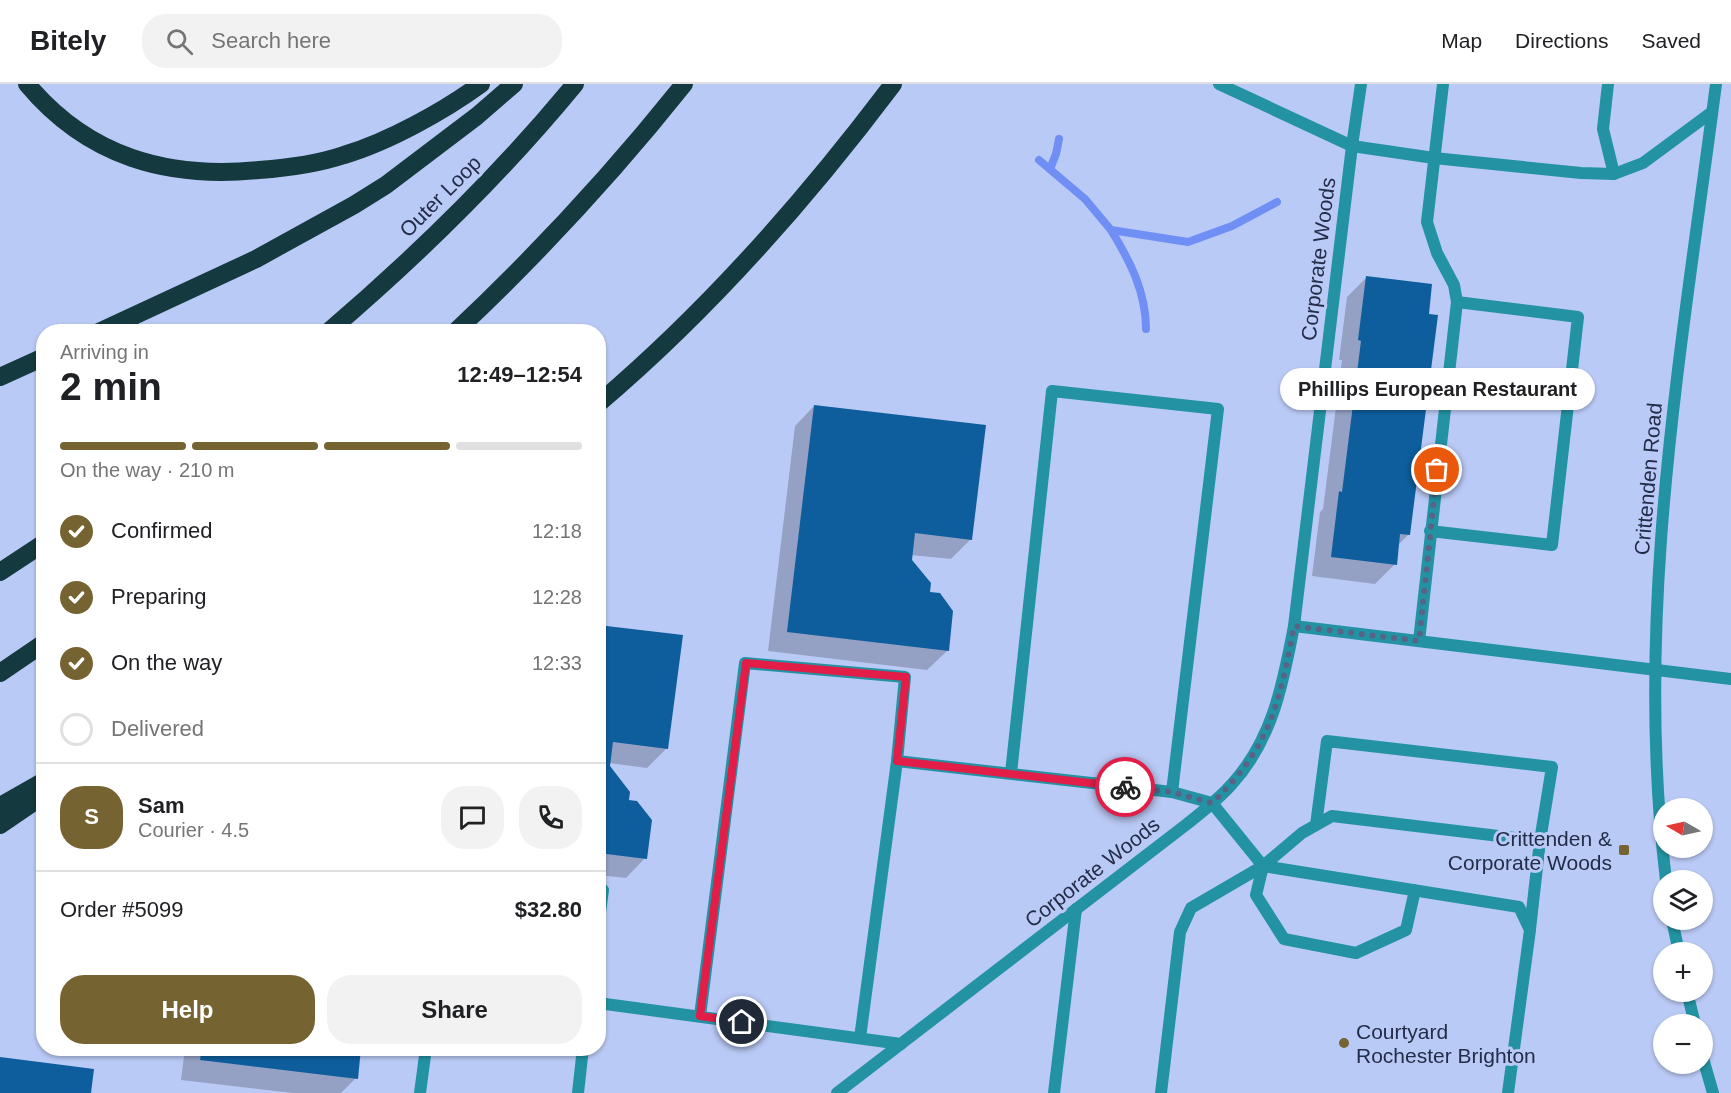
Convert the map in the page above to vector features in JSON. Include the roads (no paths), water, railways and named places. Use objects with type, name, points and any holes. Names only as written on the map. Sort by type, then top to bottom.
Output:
[{"type":"highway","points":[[27,84],[65,122],[108,149],[157,166],[211,172],[277,169],[345,155],[407,128],[481,84]]},
{"type":"highway","points":[[116,324],[256,259],[354,205],[386,185],[477,116],[513,84]]},
{"type":"highway","name":"Outer Loop","points":[[337,324],[392,276],[463,207],[533,133],[575,84]]},
{"type":"highway","points":[[463,324],[563,224],[684,84]]},
{"type":"highway","points":[[606,397],[678,333],[748,260],[846,147],[893,84]]},
{"type":"highway","points":[[0,377],[36,361]]},
{"type":"highway","points":[[0,572],[36,548]]},
{"type":"highway","points":[[0,673],[36,648]]},
{"type":"highway","points":[[0,806],[36,786]]},
{"type":"highway","points":[[0,825],[36,800]]},
{"type":"street","points":[[1220,84],[1352,146],[1434,158],[1581,173],[1614,174],[1643,164],[1713,112]]},
{"type":"street","name":"Corporate Woods","points":[[837,1093],[1212,803],[1233,783],[1250,760],[1272,718],[1282,685],[1294,626],[1361,84]]},
{"type":"street","points":[[1419,641],[1457,302],[1454,285],[1437,253],[1427,222],[1443,84]]},
{"type":"street","points":[[1608,84],[1603,129],[1614,174]]},
{"type":"street","name":"Crittenden Road","points":[[1665,870],[1658,813],[1654,670],[1661,534],[1671,421],[1716,84]]},
{"type":"street","points":[[1430,531],[1552,545],[1578,317],[1457,302]]},
{"type":"street","points":[[1011,773],[1052,391],[1218,409],[1172,792]]},
{"type":"street","points":[[1294,626],[1731,679]]},
{"type":"street","points":[[700,1016],[746,663],[906,677],[860,1038]]},
{"type":"street","points":[[1316,825],[1327,741],[1552,767],[1540,841],[1508,1093]]},
{"type":"street","points":[[897,761],[1172,792],[1212,803],[1263,866],[1519,907],[1530,930]]},
{"type":"street","points":[[1161,1093],[1180,932],[1191,908],[1263,866],[1302,833],[1332,816],[1540,841]]},
{"type":"street","points":[[1263,866],[1256,895],[1284,939],[1356,953],[1406,930],[1414,890]]},
{"type":"street","points":[[1054,1093],[1076,909]]},
{"type":"street","points":[[606,1004],[901,1044]]},
{"type":"street","points":[[420,1093],[425,1056]]},
{"type":"street","points":[[578,1093],[582,1056]]},
{"type":"street","points":[[1707,1074],[1713,1093]]},
{"type":"waterway","points":[[1050,169],[1059,139]]},
{"type":"waterway","points":[[1039,160],[1085,199],[1111,230],[1188,242],[1232,226],[1277,202]]},
{"type":"waterway","points":[[1111,230],[1136,277],[1143,302],[1146,329]]},
{"type":"place","name":"Phillips European Restaurant","points":[[1437,470]]},
{"type":"place","name":"Crittenden & Corporate Woods","points":[[1624,850]]},
{"type":"place","name":"Courtyard Rochester Brighton","points":[[1344,1043]]}]
